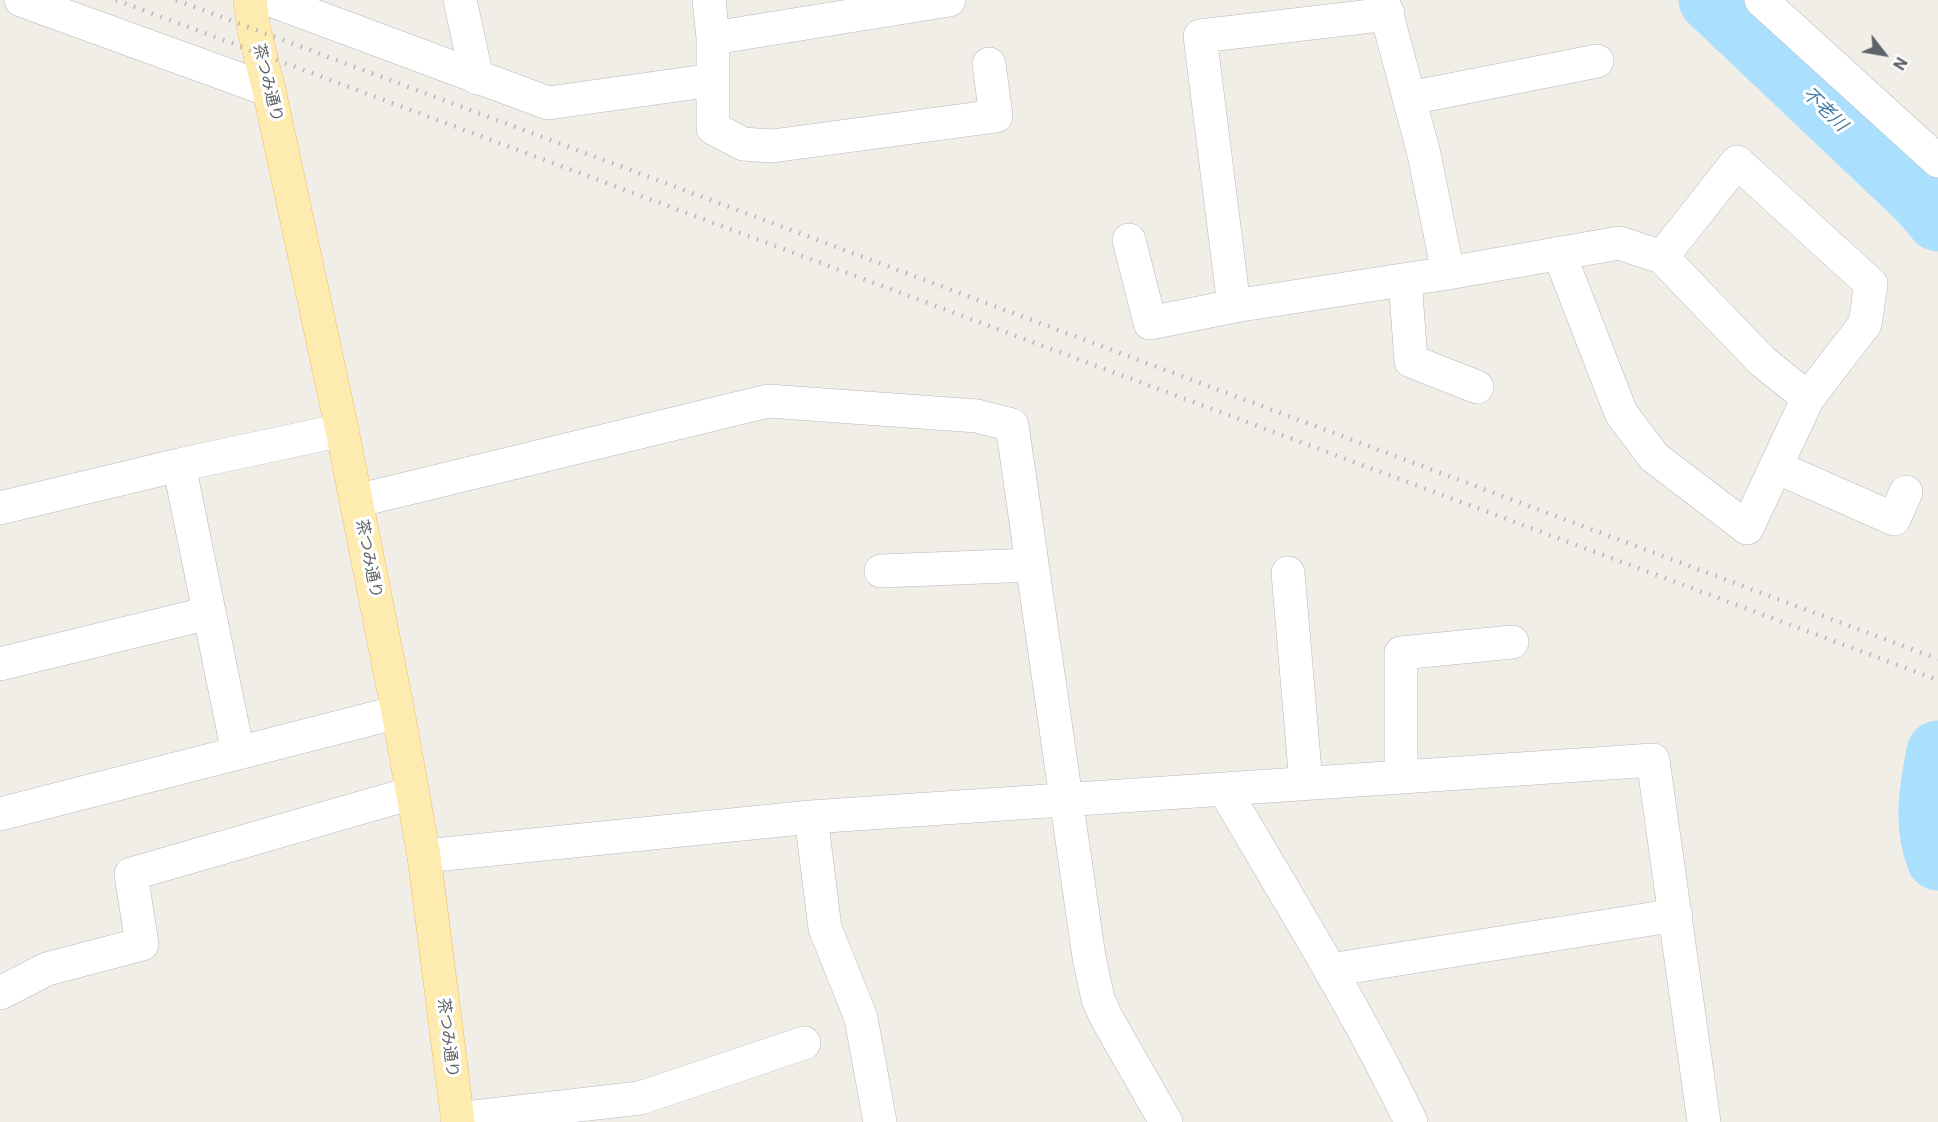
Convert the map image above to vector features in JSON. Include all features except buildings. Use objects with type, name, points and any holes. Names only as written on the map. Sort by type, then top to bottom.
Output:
[{"type":"main road","name":"茶つみ通り","points":[[250,0],[254,30],[270,90],[342,430],[398,712],[424,856],[458,1121]]},
{"type":"street","points":[[21,0],[270,90]]},
{"type":"street","points":[[271,0],[548,103],[713,80]]},
{"type":"street","points":[[460,0],[477,78]]},
{"type":"street","points":[[709,0],[713,38],[713,128],[742,144],[772,146],[996,116],[989,64]]},
{"type":"street","points":[[713,38],[949,0]]},
{"type":"street","points":[[1761,0],[1938,161]]},
{"type":"street","points":[[1234,306],[1200,36],[1386,7],[1410,98],[1448,273]]},
{"type":"street","points":[[1410,98],[1597,62]]},
{"type":"street","points":[[1559,253],[1621,413],[1654,457],[1747,528],[1808,398],[1865,324],[1871,284],[1737,162],[1662,257]]},
{"type":"street","points":[[1130,240],[1150,323],[1234,306],[1448,273],[1619,243],[1662,257],[1762,361],[1808,398]]},
{"type":"street","points":[[1405,280],[1412,361],[1477,387]]},
{"type":"street","points":[[356,501],[768,401],[977,416],[1012,425],[1065,799],[1089,957],[1098,999],[1166,1122]]},
{"type":"street","points":[[0,508],[179,465],[342,430]]},
{"type":"street","points":[[179,465],[238,753]]},
{"type":"street","points":[[1776,466],[1894,519],[1906,492]]},
{"type":"street","points":[[881,571],[1032,565]]},
{"type":"street","points":[[1288,573],[1306,783]]},
{"type":"street","points":[[0,664],[209,612]]},
{"type":"street","points":[[1401,777],[1401,653],[1512,642]]},
{"type":"street","points":[[0,814],[398,712]]},
{"type":"street","points":[[424,856],[811,817],[1653,760],[1704,1122]]},
{"type":"street","points":[[1224,789],[1330,970],[1388,1074],[1411,1122]]},
{"type":"street","points":[[0,993],[47,969],[142,944],[130,874],[412,793]]},
{"type":"street","points":[[811,817],[825,928],[861,1018],[880,1122]]},
{"type":"street","points":[[1330,970],[1676,915]]},
{"type":"street","points":[[458,1121],[640,1098],[804,1043]]},
{"type":"waterway","name":"不老川","points":[[1710,0],[1920,199],[1938,220]]},
{"type":"waterway","name":"不老川","points":[[1938,752],[1930,806],[1931,832],[1938,859]]},
{"type":"railway","points":[[116,0],[1938,680]]},
{"type":"railway","points":[[176,0],[1938,659]]}]
